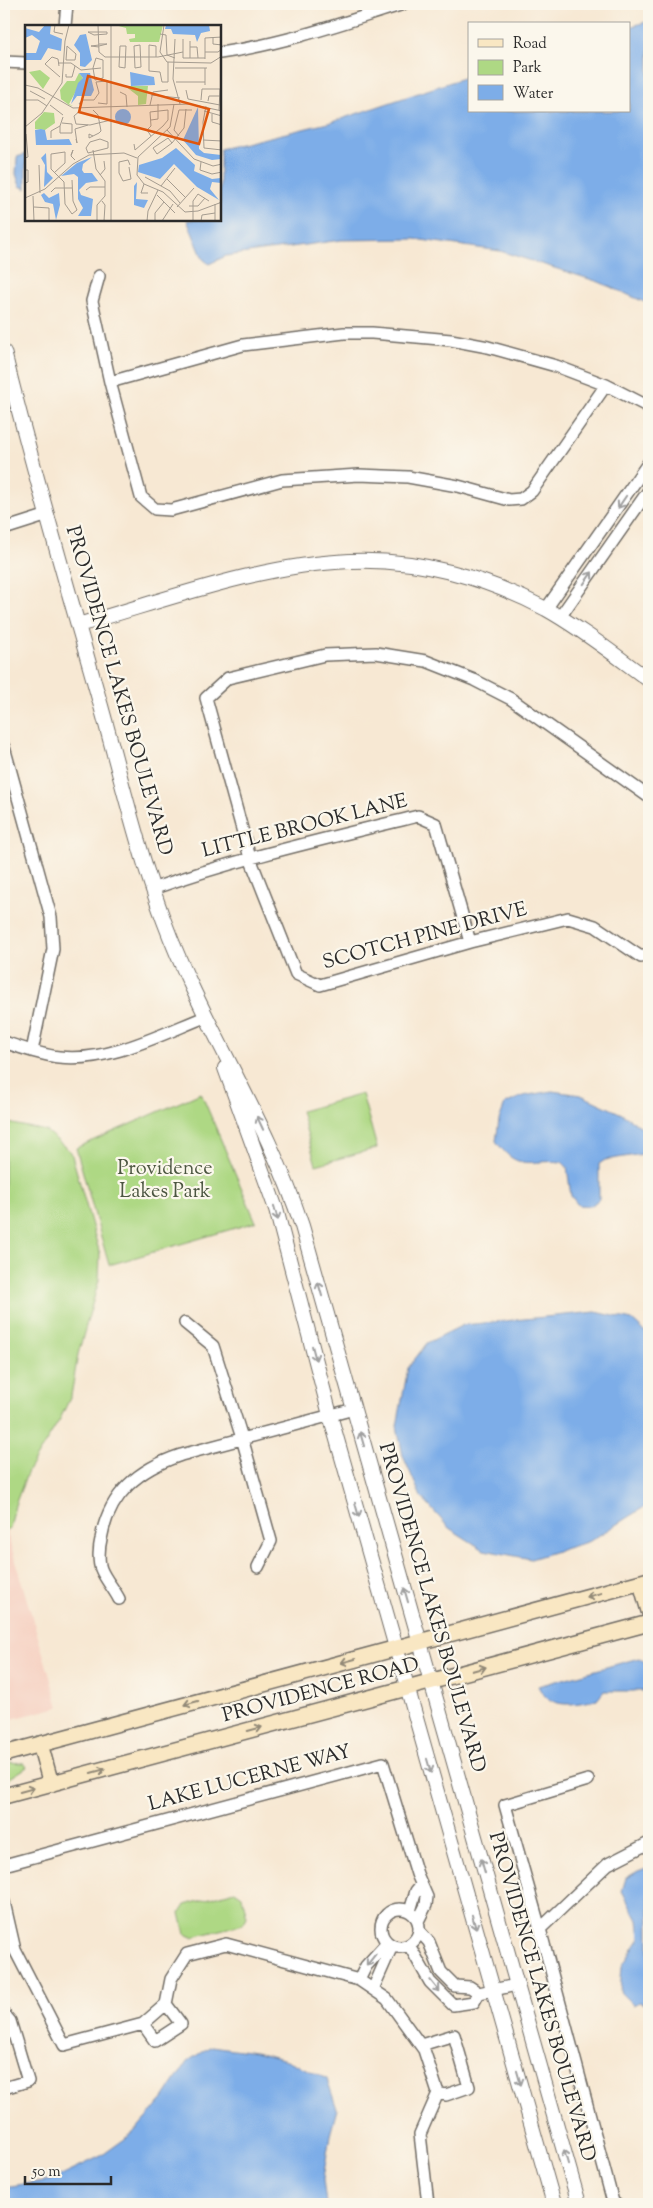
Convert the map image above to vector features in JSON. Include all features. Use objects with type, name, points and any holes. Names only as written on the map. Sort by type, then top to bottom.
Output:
[{"type":"main road","name":"PROVIDENCE ROAD","points":[[4,1754],[645,1582]]},
{"type":"main road","points":[[645,1582],[649,1611]]},
{"type":"main road","name":"PROVIDENCE ROAD","points":[[4,1796],[649,1623]]},
{"type":"main road","points":[[40,1744],[50,1784]]},
{"type":"street","points":[[66,4],[66,25]]},
{"type":"street","points":[[221,53],[254,48],[331,27],[403,4]]},
{"type":"street","points":[[4,62],[25,63]]},
{"type":"street","points":[[99,276],[92,301],[110,382],[142,497],[155,509],[171,510],[282,480],[359,475],[408,477],[458,486],[509,500],[522,499],[532,491],[606,385]]},
{"type":"street","points":[[110,382],[244,345],[311,336],[362,333],[451,340],[488,347],[556,366],[606,385],[649,407]]},
{"type":"street","name":"PROVIDENCE LAKES BOULEVARD","points":[[4,352],[152,889],[205,1017],[249,1098],[294,1202],[579,2204]]},
{"type":"street","points":[[546,609],[649,462]]},
{"type":"street","points":[[560,617],[649,490]]},
{"type":"street","points":[[4,529],[48,515]]},
{"type":"street","points":[[78,624],[268,572],[301,566],[350,561],[414,564],[485,583],[546,609],[649,680]]},
{"type":"street","name":"SCOTCH PINE DRIVE","points":[[649,796],[512,699],[474,680],[426,661],[376,653],[325,655],[228,678],[206,698],[250,858],[296,974],[320,985],[470,942],[568,918],[595,926],[641,956],[649,954]]},
{"type":"street","points":[[4,747],[51,917],[53,949],[32,1051]]},
{"type":"street","name":"LITTLE BROOK LANE","points":[[152,889],[186,876],[250,858],[418,816],[436,824],[470,942]]},
{"type":"street","points":[[4,1042],[59,1057],[82,1058],[113,1052],[205,1017]]},
{"type":"street","name":"PROVIDENCE LAKES BOULEVARD","points":[[213,1034],[276,1209],[330,1415],[406,1689],[554,2204]]},
{"type":"street","points":[[186,1323],[213,1346],[242,1438],[271,1541],[258,1567]]},
{"type":"street","points":[[120,1599],[101,1568],[101,1537],[104,1523],[112,1504],[141,1473],[160,1462],[242,1438],[354,1409]]},
{"type":"street","name":"LAKE LUCERNE WAY","points":[[4,1866],[383,1763],[421,1885],[427,1897],[418,1926]]},
{"type":"street","points":[[588,1780],[505,1805],[613,2202],[616,2204]]},
{"type":"street","points":[[540,1929],[608,1864],[649,1843]]},
{"type":"street","points":[[421,1885],[416,1891],[410,1911],[429,1942],[441,1972],[455,1986],[470,1987],[479,1993],[516,1985]]},
{"type":"street","points":[[4,1902],[15,1950],[64,2045],[143,2024],[166,2004],[171,1979],[188,1954],[226,1944],[359,1980],[373,1989],[387,1999],[421,2045],[438,2093],[420,2134],[428,2204]]},
{"type":"street","points":[[410,1911],[397,1909],[386,1914],[381,1926],[383,1938],[390,1944],[398,1947],[409,1945],[417,1937],[418,1926]]},
{"type":"street","points":[[359,1980],[366,1966],[390,1944]]},
{"type":"street","points":[[373,1989],[390,1944]]},
{"type":"street","points":[[409,1945],[430,1982],[453,2005],[474,2002],[479,1993]]},
{"type":"street","points":[[143,2024],[155,2041],[181,2024],[166,2004]]},
{"type":"street","points":[[4,2014],[10,2021],[28,2080],[4,2088]]},
{"type":"street","points":[[421,2045],[454,2035],[469,2087],[446,2095],[438,2093]]},
{"type":"shaded area","points":[[6,1530],[59,1707],[4,1721],[4,1531]]},
{"type":"green space","name":"Providence Lakes Park","points":[[201,1093],[256,1222],[109,1265],[76,1148]]},
{"type":"green space","points":[[362,1094],[377,1148],[316,1165],[301,1111]]},
{"type":"green space","points":[[4,1122],[46,1131],[71,1152],[100,1254],[99,1280],[78,1354],[71,1396],[60,1419],[28,1471],[15,1505],[10,1529],[4,1531]]},
{"type":"green space","points":[[4,1762],[24,1763],[27,1767],[4,1782]]},
{"type":"green space","points":[[235,1891],[242,1896],[247,1917],[243,1924],[193,1937],[185,1934],[180,1913],[185,1905]]},
{"type":"water","points":[[649,21],[649,304],[599,282],[500,251],[414,239],[341,240],[226,256],[209,264],[203,259],[187,221],[221,221],[221,149],[332,122],[468,76],[468,112],[630,112],[630,27]]},
{"type":"water","points":[[25,154],[25,188],[20,186],[16,174],[17,157]]},
{"type":"water","points":[[552,1091],[581,1095],[622,1114],[649,1132],[649,1153],[605,1160],[599,1164],[599,1199],[591,1206],[578,1205],[571,1196],[567,1167],[562,1162],[518,1161],[504,1151],[496,1141],[499,1120],[505,1104],[523,1096]]},
{"type":"water","points":[[596,1312],[632,1320],[649,1335],[649,1504],[590,1541],[531,1559],[484,1550],[449,1528],[421,1497],[403,1456],[397,1426],[408,1368],[427,1343],[463,1325]]},
{"type":"water","points":[[639,1658],[649,1665],[649,1691],[604,1691],[597,1700],[563,1704],[549,1699],[538,1686]]},
{"type":"water","points":[[649,1867],[649,2006],[639,2002],[633,2005],[620,1992],[622,1966],[640,1938],[638,1920],[622,1891],[626,1878]]},
{"type":"water","points":[[211,2046],[255,2052],[287,2060],[327,2079],[337,2109],[330,2135],[323,2179],[326,2204],[4,2204],[4,2187],[51,2180],[101,2156],[133,2133],[163,2099],[188,2061]]}]
